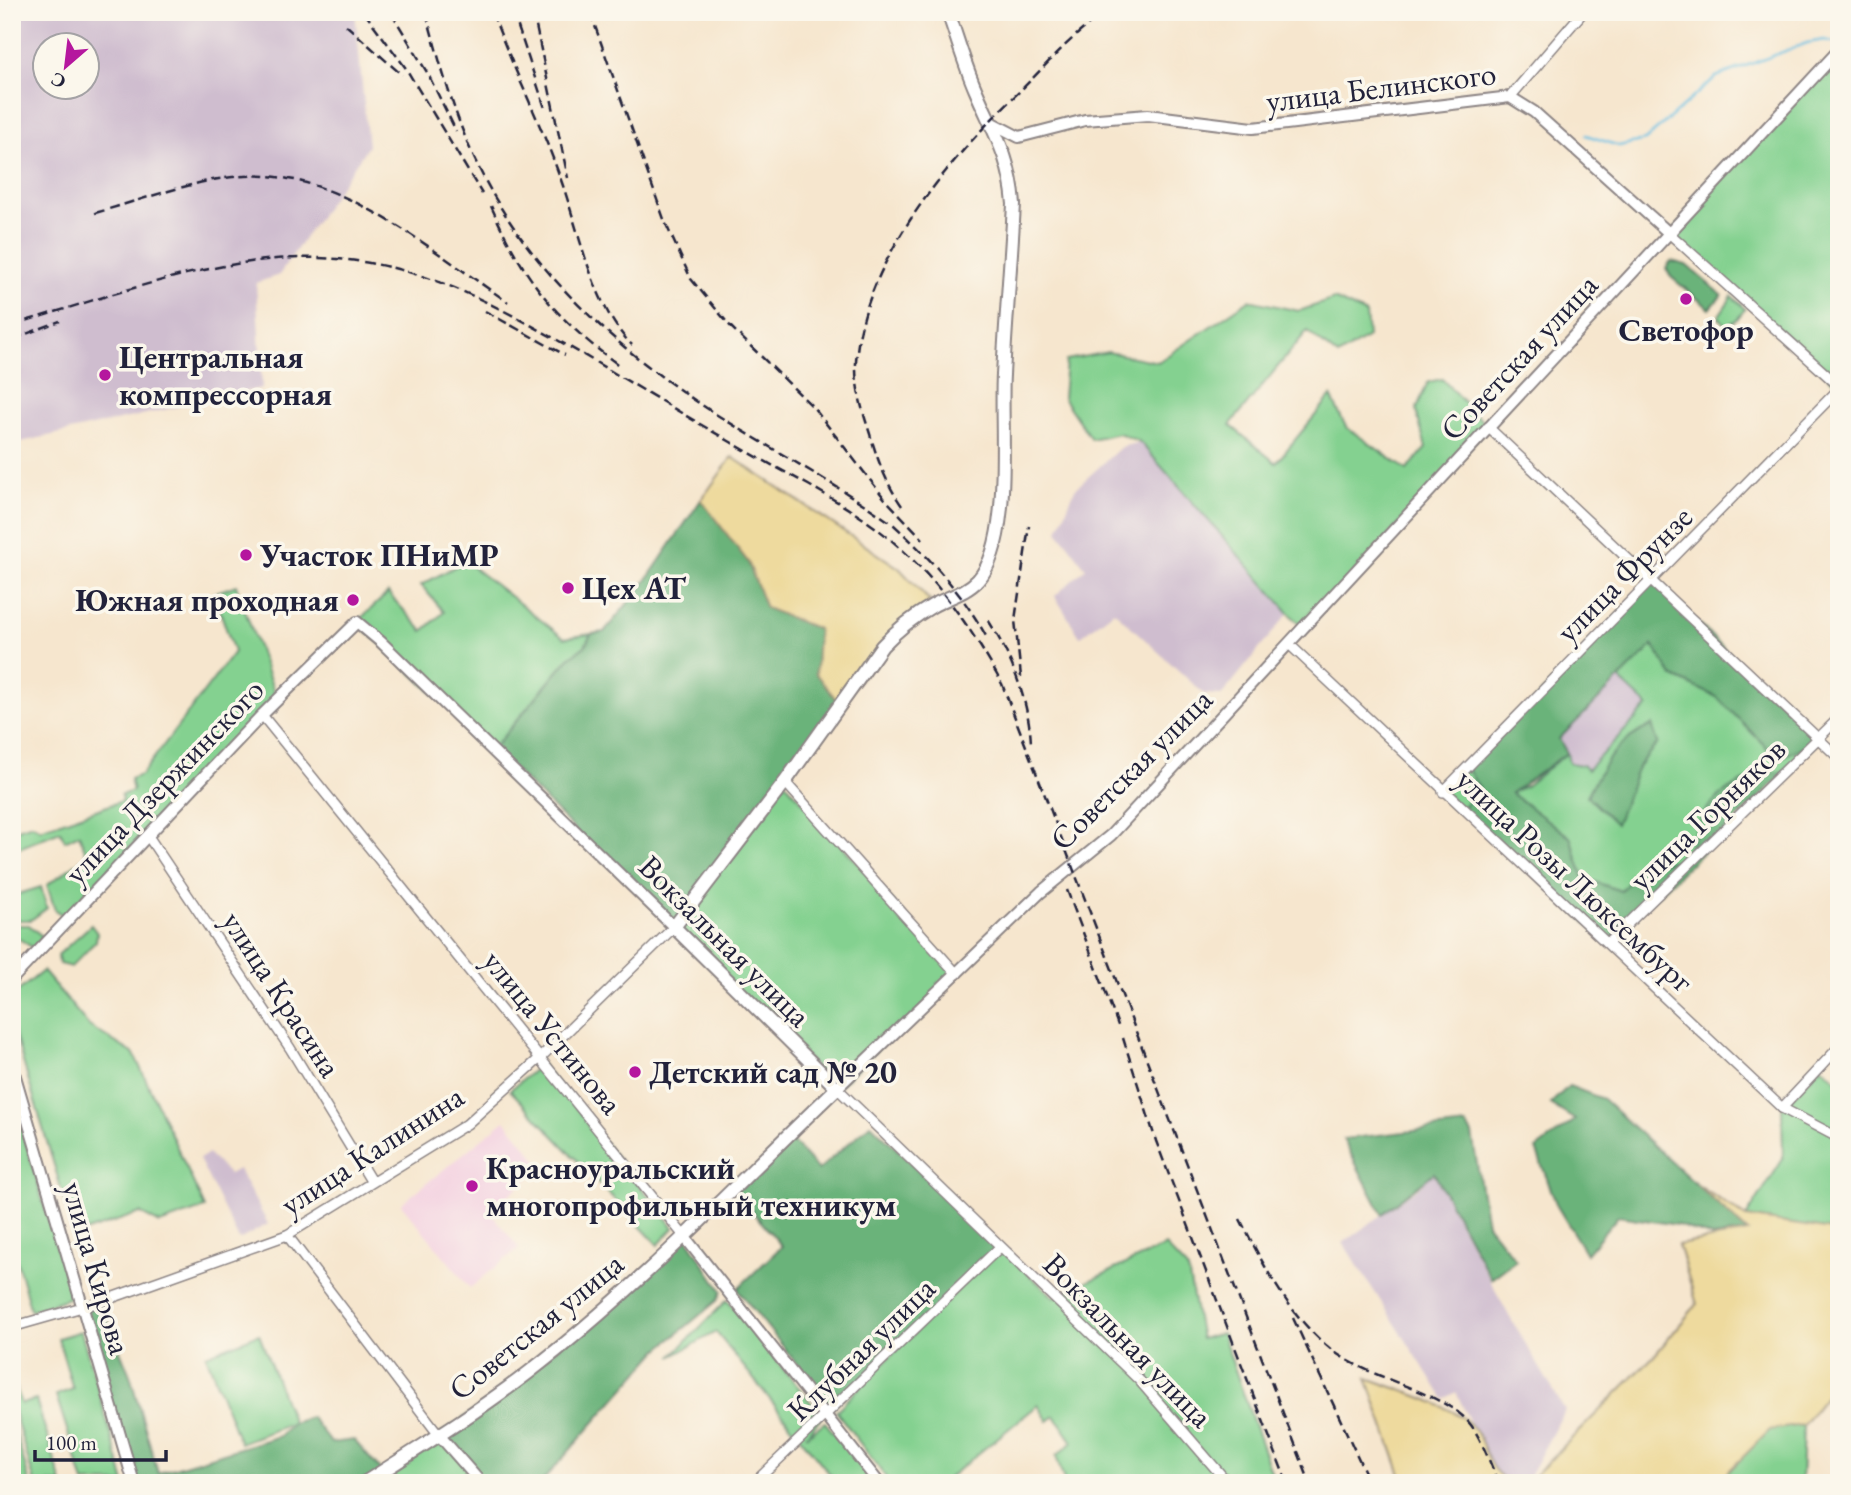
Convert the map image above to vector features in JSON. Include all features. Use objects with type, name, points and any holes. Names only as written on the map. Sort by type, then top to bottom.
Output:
[{"type":"main road","points":[[674,928],[785,782],[883,646],[908,622],[968,589],[984,572],[993,549],[1002,496],[1003,377],[1014,204],[1012,177],[993,124],[976,91],[948,12]]},
{"type":"main road","name":"Вокзальная улица","points":[[674,928],[836,1088]]},
{"type":"main road","name":"Советская улица","points":[[364,1483],[528,1374],[684,1236],[836,1088]]},
{"type":"street","points":[[1510,97],[1583,12]]},
{"type":"street","name":"Советская улица","points":[[836,1088],[1041,892],[1111,835],[1839,50]]},
{"type":"street","name":"улица Белинского","points":[[993,124],[1019,136],[1085,120],[1148,115],[1253,128],[1510,97],[1534,112],[1839,387]]},
{"type":"street","name":"улица Фрунзе","points":[[1443,792],[1839,387]]},
{"type":"street","points":[[1488,427],[1839,758]]},
{"type":"street","name":"улица Дзержинского","points":[[12,979],[262,715],[356,622]]},
{"type":"street","name":"Вокзальная улица","points":[[356,622],[493,749],[674,928]]},
{"type":"street","name":"улица Розы Люксембург","points":[[1289,644],[1443,792],[1783,1108],[1839,1138]]},
{"type":"street","name":"улица Устинова","points":[[262,715],[684,1236],[879,1483]]},
{"type":"street","name":"улица Горняков","points":[[1608,943],[1839,718]]},
{"type":"street","points":[[785,782],[957,974]]},
{"type":"street","name":"улица Красина","points":[[148,836],[290,1048],[371,1181]]},
{"type":"street","name":"улица Калинина","points":[[12,1327],[81,1308],[287,1235],[467,1124],[540,1058],[674,928]]},
{"type":"street","points":[[1783,1108],[1839,1046]]},
{"type":"street","name":"улица Кирова","points":[[12,1066],[134,1483]]},
{"type":"street","name":"Вокзальная улица","points":[[836,1088],[999,1248],[1069,1310],[1139,1380],[1228,1483]]},
{"type":"street","points":[[287,1235],[439,1435],[481,1483]]},
{"type":"street","name":"Клубная улица","points":[[754,1483],[999,1248]]},
{"type":"shaded area","points":[[12,12],[355,12],[368,146],[279,275],[256,283],[262,388],[12,444]]},
{"type":"shaded area","points":[[1140,442],[1290,611],[1222,695],[1204,694],[1114,611],[1080,637],[1055,596],[1086,568],[1058,531],[1075,489],[1121,447]]},
{"type":"shaded area","points":[[1619,679],[1648,705],[1587,770],[1582,765],[1569,763],[1559,739]]},
{"type":"shaded area","name":"Красноуральский многопрофильный техникум","points":[[505,1120],[543,1167],[489,1211],[519,1248],[470,1288],[401,1204]]},
{"type":"shaded area","points":[[208,1154],[229,1174],[238,1169],[268,1224],[239,1240],[199,1159]]},
{"type":"shaded area","points":[[1433,1173],[1509,1316],[1565,1410],[1525,1483],[1513,1483],[1495,1475],[1456,1392],[1444,1399],[1343,1243],[1418,1188]]},
{"type":"green space","points":[[1839,50],[1839,386],[1670,234]]},
{"type":"green space","points":[[1671,261],[1686,265],[1722,295],[1710,309],[1671,277],[1666,268]]},
{"type":"green space","points":[[1732,296],[1745,309],[1737,319],[1726,326],[1718,317]]},
{"type":"green space","points":[[1334,299],[1366,314],[1368,337],[1338,356],[1307,331],[1230,425],[1276,463],[1331,396],[1346,427],[1407,470],[1426,448],[1416,410],[1428,382],[1442,379],[1488,427],[1303,629],[1140,442],[1119,433],[1091,439],[1063,398],[1066,360],[1108,352],[1158,362],[1249,300],[1299,311]]},
{"type":"green space","points":[[701,500],[748,562],[766,608],[818,629],[816,674],[840,704],[674,927],[493,749],[568,659],[585,646],[591,634],[604,632],[643,585]]},
{"type":"green space","points":[[465,561],[564,638],[591,634],[585,646],[568,659],[493,749],[357,622],[388,593],[423,631],[444,612],[421,585]]},
{"type":"green space","points":[[1653,580],[1819,739],[1778,759],[1717,697],[1672,676],[1653,645],[1559,739],[1567,753],[1511,793],[1570,837],[1584,878],[1621,891],[1645,863],[1686,860],[1701,818],[1720,795],[1752,778],[1787,771],[1608,943],[1462,809],[1468,800],[1482,793],[1467,768]]},
{"type":"green space","points":[[236,585],[276,697],[64,916],[55,910],[47,885],[87,856],[79,834],[65,841],[60,831],[12,851],[12,831],[32,824],[40,829],[122,801],[121,795],[133,791],[130,779],[141,775],[234,652],[214,593]]},
{"type":"green space","points":[[1653,645],[1672,676],[1717,697],[1778,758],[1819,739],[1787,771],[1703,814],[1686,860],[1645,863],[1622,892],[1584,878],[1570,837],[1510,793],[1526,786],[1567,753],[1569,763],[1582,765],[1587,770],[1648,706],[1619,679]]},
{"type":"green space","points":[[1652,725],[1658,743],[1639,765],[1616,824],[1587,796],[1612,754],[1629,739]]},
{"type":"green space","points":[[1467,768],[1482,793],[1468,800],[1462,809],[1443,792]]},
{"type":"green space","points":[[785,782],[957,974],[837,1088],[674,927]]},
{"type":"green space","points":[[41,887],[47,908],[31,920],[17,920],[12,896]]},
{"type":"green space","points":[[12,925],[29,925],[43,937],[33,948],[12,934]]},
{"type":"green space","points":[[91,925],[97,933],[96,941],[71,967],[59,964],[58,955]]},
{"type":"green space","points":[[43,971],[89,1026],[134,1054],[205,1208],[160,1224],[140,1213],[75,1235],[12,1025],[12,996]]},
{"type":"green space","points":[[541,1064],[674,1228],[658,1245],[510,1090]]},
{"type":"green space","points":[[1821,1066],[1839,1082],[1839,1231],[1746,1217],[1783,1159],[1782,1108]]},
{"type":"green space","points":[[1569,1086],[1603,1099],[1748,1232],[1712,1237],[1678,1225],[1618,1216],[1586,1254],[1557,1206],[1536,1149],[1575,1120],[1550,1104]]},
{"type":"green space","points":[[12,1096],[71,1297],[31,1311],[12,1244]]},
{"type":"green space","points":[[871,1124],[999,1248],[832,1408],[737,1289],[782,1246],[732,1188],[789,1138],[818,1170]]},
{"type":"green space","points":[[1466,1125],[1472,1134],[1487,1224],[1516,1260],[1491,1279],[1434,1173],[1382,1214],[1343,1139]]},
{"type":"green space","points":[[685,1235],[722,1291],[718,1300],[658,1350],[541,1483],[481,1483],[439,1435],[528,1373]]},
{"type":"green space","points":[[1165,1246],[1188,1270],[1201,1339],[1222,1333],[1275,1483],[1138,1483],[1130,1479],[1124,1483],[1065,1483],[1056,1456],[1073,1442],[1055,1416],[1048,1421],[1038,1405],[942,1483],[890,1483],[836,1411],[999,1248],[1054,1297]]},
{"type":"green space","points":[[727,1300],[822,1416],[806,1436],[825,1422],[875,1483],[837,1483],[716,1332],[671,1357]]},
{"type":"green space","points":[[100,1302],[130,1375],[158,1473],[279,1436],[293,1423],[311,1417],[331,1443],[354,1440],[382,1472],[364,1483],[134,1483],[81,1308]]},
{"type":"green space","points":[[81,1331],[125,1483],[84,1483],[56,1395],[73,1389],[58,1338]]},
{"type":"green space","points":[[259,1334],[293,1423],[240,1443],[206,1355]]},
{"type":"green space","points":[[12,1374],[21,1404],[36,1400],[62,1483],[35,1483],[12,1405]]},
{"type":"green space","points":[[12,1421],[30,1483],[17,1483],[12,1465]]},
{"type":"green space","points":[[1803,1425],[1801,1483],[1717,1483],[1770,1429]]},
{"type":"green space","points":[[439,1435],[481,1483],[364,1483]]},
{"type":"sand","points":[[732,457],[899,568],[930,601],[901,627],[840,704],[816,674],[818,629],[766,608],[748,562],[701,500]]},
{"type":"sand","points":[[1696,1184],[1746,1217],[1839,1231],[1839,1365],[1827,1394],[1803,1425],[1770,1430],[1717,1483],[1527,1483],[1654,1356],[1697,1304],[1678,1245],[1748,1232]]},
{"type":"sand","points":[[1367,1378],[1422,1398],[1462,1417],[1477,1433],[1496,1471],[1513,1483],[1404,1483]]},
{"type":"waterway","points":[[1586,135],[1619,146],[1645,140],[1716,77],[1807,43],[1824,40],[1839,43]]},
{"type":"railway","points":[[364,12],[405,67],[482,194]]},
{"type":"railway","points":[[391,12],[428,74],[456,131]]},
{"type":"railway","points":[[426,12],[453,104],[480,170],[512,225],[561,287],[618,342],[681,391],[894,525],[945,578],[968,607],[987,638]]},
{"type":"railway","points":[[492,12],[553,159],[597,290],[618,329],[632,345]]},
{"type":"railway","points":[[513,12],[545,108]]},
{"type":"railway","points":[[533,12],[568,178]]},
{"type":"railway","points":[[590,12],[665,222],[691,279],[731,327],[813,407],[885,499],[923,539]]},
{"type":"railway","points":[[902,506],[879,462],[857,382],[857,351],[865,315],[878,279],[896,243],[918,209],[968,145],[1061,49],[1106,12]]},
{"type":"railway","points":[[346,25],[402,75]]},
{"type":"railway","points":[[95,213],[202,182],[225,178],[266,176],[298,181],[331,191],[393,223],[508,302]]},
{"type":"railway","points":[[491,206],[516,255],[543,296],[577,332],[620,366]]},
{"type":"railway","points":[[12,325],[173,277],[255,261],[337,259],[402,270],[493,305],[551,336],[839,503],[899,547],[929,577],[956,611],[1002,684],[1310,1483]]},
{"type":"railway","points":[[485,311],[565,355]]},
{"type":"railway","points":[[13,339],[60,321]]},
{"type":"railway","points":[[1021,677],[1015,620],[1029,526]]},
{"type":"railway","points":[[988,620],[1018,680],[1027,713],[1031,745]]},
{"type":"railway","points":[[1067,890],[1119,1028]]},
{"type":"railway","points":[[1123,1038],[1156,1141],[1287,1483]]},
{"type":"railway","points":[[1240,1219],[1288,1303],[1313,1333],[1343,1358],[1443,1403],[1459,1413],[1471,1425],[1499,1483]]},
{"type":"railway","points":[[1293,1318],[1370,1483]]},
{"type":"place","name":"Светофор","points":[[1686,299]]},
{"type":"place","name":"Центральная компрессорная","points":[[105,375]]},
{"type":"place","name":"Участок ПНиМР","points":[[246,555]]},
{"type":"place","name":"Цех АТ","points":[[568,588]]},
{"type":"place","name":"Южная проходная","points":[[353,600]]},
{"type":"place","name":"Детский сад № 20","points":[[635,1072]]},
{"type":"place","name":"Красноуральский многопрофильный техникум","points":[[472,1186]]}]
